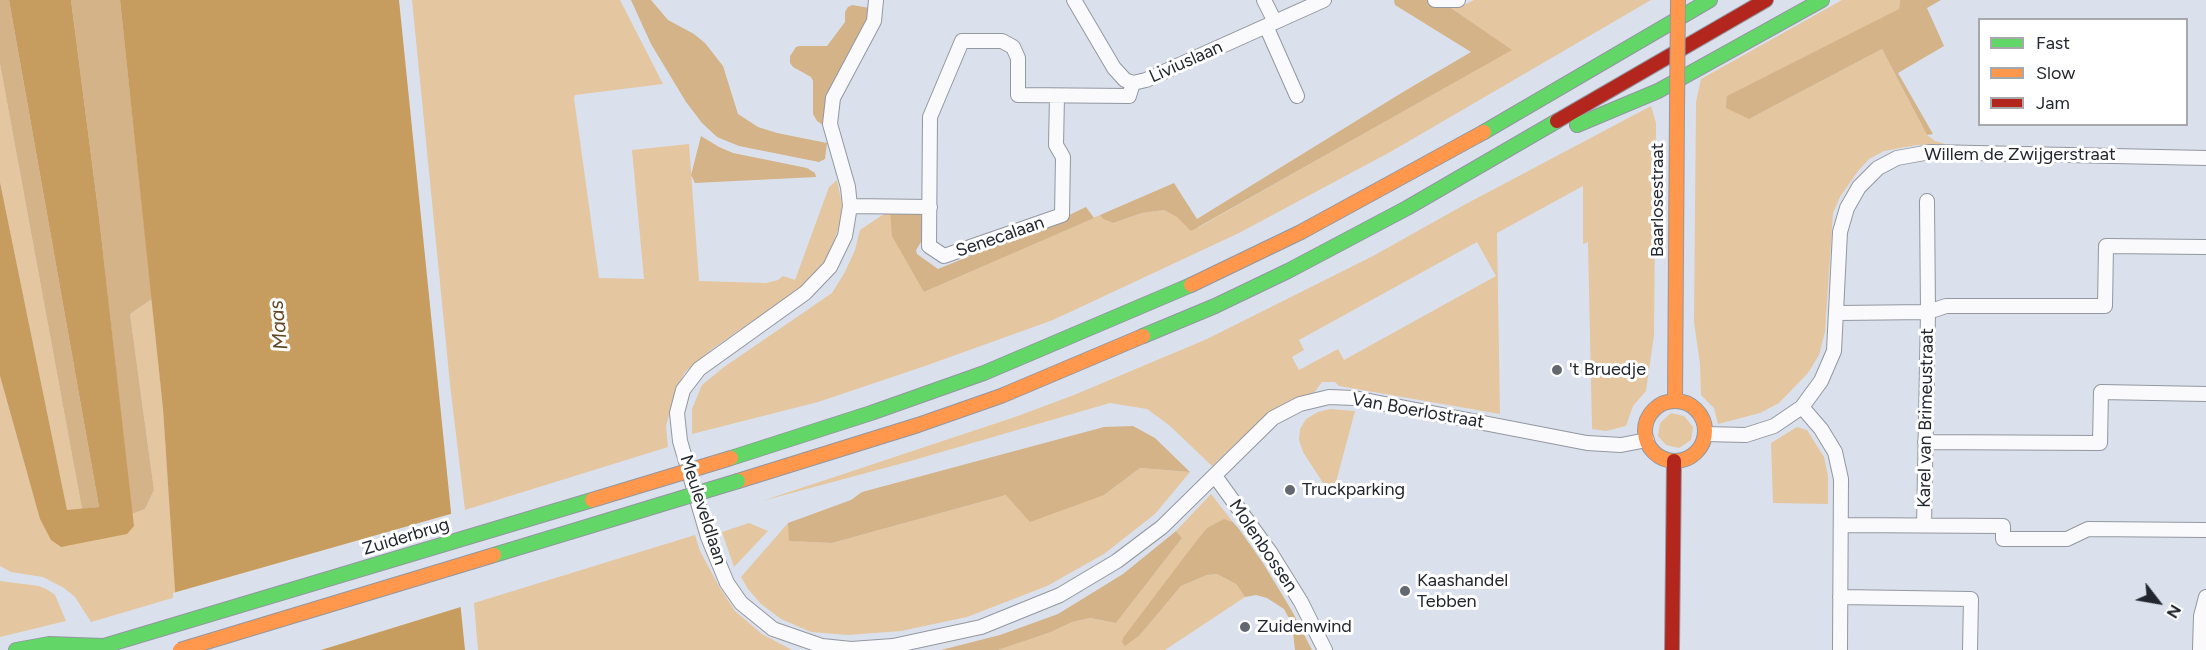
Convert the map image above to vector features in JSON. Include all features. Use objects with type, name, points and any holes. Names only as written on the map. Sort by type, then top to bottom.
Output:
[{"type":"main road","name":"Baarlosestraat","points":[[1675,401],[1678,0]]},
{"type":"main road","name":"Zuiderbrug","points":[[16,650],[49,644],[98,648],[731,458],[871,413],[984,373],[1107,324],[1301,232],[1544,98],[1710,0]]},
{"type":"main road","points":[[180,650],[738,482],[918,425],[990,400],[1120,348],[1288,271],[1407,208],[1766,0]]},
{"type":"main road","points":[[1491,160],[1658,91],[1822,0]]},
{"type":"main road","points":[[1675,401],[1684,402],[1697,410],[1705,425],[1705,434],[1700,448],[1694,454],[1674,461],[1657,454],[1647,440],[1645,427],[1649,416],[1660,405],[1675,401]]},
{"type":"main road","points":[[1672,650],[1674,461]]},
{"type":"street","name":"Meuleveldlaan","points":[[876,0],[874,21],[834,98],[830,124],[848,187],[850,206],[845,236],[830,267],[805,294],[699,369],[684,390],[677,413],[680,441],[708,537],[727,583],[741,603],[773,629],[822,646],[851,649],[893,646],[981,627],[1060,595],[1117,561],[1162,527],[1215,476]]},
{"type":"street","name":"Liviuslaan","points":[[1074,0],[1114,68],[1125,80],[1133,83],[1146,80],[1324,0]]},
{"type":"street","points":[[1264,0],[1297,96]]},
{"type":"street","points":[[1435,0],[1458,0]]},
{"type":"street","name":"Senecalaan","points":[[1057,96],[1056,146],[1063,157],[1062,215],[944,256],[929,246],[930,117],[962,41],[1002,42],[1013,47],[1018,58],[1018,94],[1129,96],[1133,83]]},
{"type":"street","name":"Willem de Zwijgerstraat","points":[[1705,434],[1746,435],[1774,426],[1802,407],[1821,381],[1834,351],[1838,313],[1840,232],[1847,208],[1859,187],[1878,168],[1897,158],[1930,152],[2206,158]]},
{"type":"street","name":"Karel van Brimeustraat","points":[[1924,525],[1928,312],[1927,201]]},
{"type":"street","points":[[850,206],[930,207]]},
{"type":"street","points":[[1838,313],[1928,312],[1946,306],[2105,306],[2106,246],[2206,247]]},
{"type":"street","points":[[1925,442],[2100,443],[2101,392],[2206,394]]},
{"type":"street","name":"Van Boerlostraat","points":[[1215,476],[1273,418],[1300,404],[1329,397],[1354,398],[1587,443],[1621,445],[1647,440]]},
{"type":"street","points":[[1802,407],[1821,429],[1835,452],[1841,479],[1840,650]]},
{"type":"street","name":"Molenbossen","points":[[1215,476],[1270,552],[1301,602],[1325,650]]},
{"type":"street","points":[[1841,525],[2003,526],[2003,539],[2067,539],[2088,529],[2206,530]]},
{"type":"street","points":[[1840,597],[1971,599],[1970,650]]},
{"type":"street","points":[[2200,650],[2201,616],[2206,597]]},
{"type":"shaded area","points":[[0,0],[9,0],[99,507],[82,509],[0,64]]},
{"type":"shaded area","points":[[71,0],[120,0],[152,299],[130,314],[154,490],[145,509],[132,514],[99,217]]},
{"type":"shaded area","points":[[412,0],[620,0],[663,84],[575,95],[574,98],[599,278],[644,279],[632,150],[689,144],[699,281],[766,283],[783,276],[795,280],[829,187],[837,180],[842,204],[840,224],[827,259],[796,291],[712,349],[685,372],[677,387],[666,426],[668,447],[465,510],[450,384]]},
{"type":"shaded area","points":[[631,0],[651,0],[668,20],[694,34],[705,43],[723,66],[738,114],[758,127],[827,143],[825,159],[819,162],[739,146],[717,137],[702,123],[686,102],[651,44]]},
{"type":"shaded area","points":[[1394,0],[1427,0],[1451,8],[1512,50],[1191,231],[1177,217],[1164,210],[1142,213],[1113,223],[1103,219],[1100,215],[1174,183],[1197,219],[1471,52],[1395,5]]},
{"type":"shaded area","points":[[1474,0],[1651,0],[1392,151],[1239,233],[1053,320],[818,402],[692,434],[692,409],[702,385],[724,367],[832,293],[855,250],[860,230],[890,210],[924,292],[1100,215],[1103,219],[1113,223],[1142,213],[1164,210],[1199,227],[1511,50],[1451,8]]},
{"type":"shaded area","points":[[1842,0],[1900,0],[1899,9],[1749,119],[1882,49],[1927,135],[1945,144],[1917,145],[1884,151],[1869,159],[1858,171],[1840,197],[1833,213],[1825,332],[1819,355],[1808,373],[1779,403],[1760,413],[1718,424],[1714,408],[1701,395],[1700,364],[1694,322],[1696,102],[1701,79]]},
{"type":"shaded area","points":[[1900,0],[1941,0],[1927,8],[1944,46],[1898,73],[1933,134],[1927,135],[1882,49],[1749,119],[1726,108],[1727,96],[1899,9]]},
{"type":"shaded area","points":[[852,5],[870,8],[870,10],[827,128],[817,121],[813,114],[811,77],[793,67],[790,63],[790,56],[799,46],[827,46],[845,22],[845,12]]},
{"type":"shaded area","points":[[0,64],[82,509],[67,511],[0,182]]},
{"type":"shaded area","points":[[1651,106],[1656,123],[1654,335],[1646,391],[1633,406],[1626,426],[1606,431],[1592,429],[1588,242],[1583,244],[1583,186],[1497,233],[1500,414],[1339,386],[1335,382],[1322,382],[1314,393],[1292,399],[1269,412],[1212,466],[1169,425],[1147,409],[1110,403],[762,501],[1015,417],[1074,395],[1207,339],[1373,256]],"holes":[[[1477,242],[1496,276],[1344,360],[1338,349],[1299,370],[1292,357],[1304,350],[1299,340]]]},
{"type":"shaded area","points":[[701,136],[733,153],[807,168],[815,173],[816,177],[695,183],[691,175]]},
{"type":"shaded area","points":[[1086,207],[1094,218],[924,292],[892,236],[890,210],[923,213],[923,239],[916,250],[917,254],[938,269]]},
{"type":"shaded area","points":[[152,299],[163,409],[176,597],[91,622],[75,597],[64,588],[43,577],[11,572],[0,566],[0,376],[40,518],[134,526],[132,514],[145,509],[154,490],[130,314]]},
{"type":"shaded area","points":[[1330,409],[1355,411],[1332,497],[1303,452],[1299,440],[1300,429],[1306,419],[1318,412]]},
{"type":"shaded area","points":[[1671,413],[1684,416],[1693,427],[1691,440],[1679,448],[1666,445],[1658,436],[1660,423]]},
{"type":"shaded area","points":[[1133,426],[1155,438],[1190,472],[1140,468],[1104,495],[1030,522],[1006,495],[832,543],[789,541],[788,523],[851,500],[862,492],[1104,427]]},
{"type":"shaded area","points":[[1797,427],[1807,430],[1824,457],[1828,476],[1828,504],[1773,503],[1771,443]]},
{"type":"shaded area","points":[[1140,468],[1190,472],[1155,514],[1104,554],[1047,586],[967,617],[901,631],[848,635],[811,632],[781,619],[761,604],[741,577],[788,523],[790,541],[832,543],[1006,495],[1104,495]]},
{"type":"shaded area","points":[[1211,494],[1233,522],[1228,520],[1194,544],[1157,595],[1140,635],[1181,586],[1207,575],[1217,574],[1236,584],[1245,597],[1165,650],[998,650],[1051,632],[1072,622],[1090,618],[1116,623],[1182,538],[1176,531]]},
{"type":"shaded area","points":[[1224,519],[1233,522],[1263,563],[1312,650],[1295,650],[1292,624],[1284,609],[1267,598],[1256,595],[1245,597],[1236,584],[1217,574],[1207,575],[1181,586],[1140,635],[1125,646],[1122,642],[1123,638],[1194,544],[1207,528]]},
{"type":"shaded area","points":[[749,523],[768,531],[734,567],[722,532]]},
{"type":"shaded area","points":[[1176,531],[1182,538],[1116,623],[1090,618],[1072,622],[1051,632],[998,650],[941,650],[1000,635],[1058,614],[1123,574]]},
{"type":"shaded area","points":[[695,535],[700,551],[735,611],[762,634],[792,650],[478,650],[474,603]]},
{"type":"shaded area","points":[[0,581],[39,586],[48,590],[55,595],[66,621],[0,637]]},
{"type":"water","points":[[9,0],[71,0],[99,217],[134,526],[127,534],[61,547],[51,540],[40,519],[0,376],[0,182],[67,510],[99,507]]},
{"type":"water","name":"Maas","points":[[120,0],[399,0],[465,650],[179,650],[163,409]]},
{"type":"pier","points":[[454,513],[464,606],[321,650],[176,650],[173,593]]},
{"type":"traffic: fast","points":[[1484,132],[1710,0]]},
{"type":"traffic: fast","points":[[1577,125],[1658,91],[1822,0]]},
{"type":"traffic: fast","points":[[1143,336],[1215,306],[1288,271],[1407,208],[1557,121]]},
{"type":"traffic: fast","points":[[731,458],[871,413],[984,373],[1191,285]]},
{"type":"traffic: fast","points":[[494,555],[738,481]]},
{"type":"traffic: fast","points":[[104,646],[592,500]]},
{"type":"traffic: fast","points":[[16,650],[49,644],[104,646]]},
{"type":"traffic: slow","points":[[1677,109],[1678,0]]},
{"type":"traffic: slow","points":[[1675,401],[1677,109]]},
{"type":"traffic: slow","points":[[1191,285],[1301,232],[1484,132]]},
{"type":"traffic: slow","points":[[738,481],[918,425],[1001,396],[1143,336]]},
{"type":"traffic: slow","points":[[1675,401],[1692,406],[1700,414],[1705,431],[1700,448],[1692,456],[1675,461],[1658,456],[1650,448],[1645,431],[1650,414],[1658,406],[1675,401]]},
{"type":"traffic: slow","points":[[592,500],[731,458]]},
{"type":"traffic: slow","points":[[180,650],[494,555]]},
{"type":"traffic: jam","points":[[1557,121],[1766,0]]},
{"type":"traffic: jam","points":[[1672,650],[1674,461]]},
{"type":"place","name":"'t Bruedje","points":[[1557,370]]},
{"type":"place","name":"Truckparking","points":[[1290,490]]},
{"type":"place","name":"Kaashandel Tebben","points":[[1405,591]]},
{"type":"place","name":"Zuidenwind","points":[[1245,627]]}]
